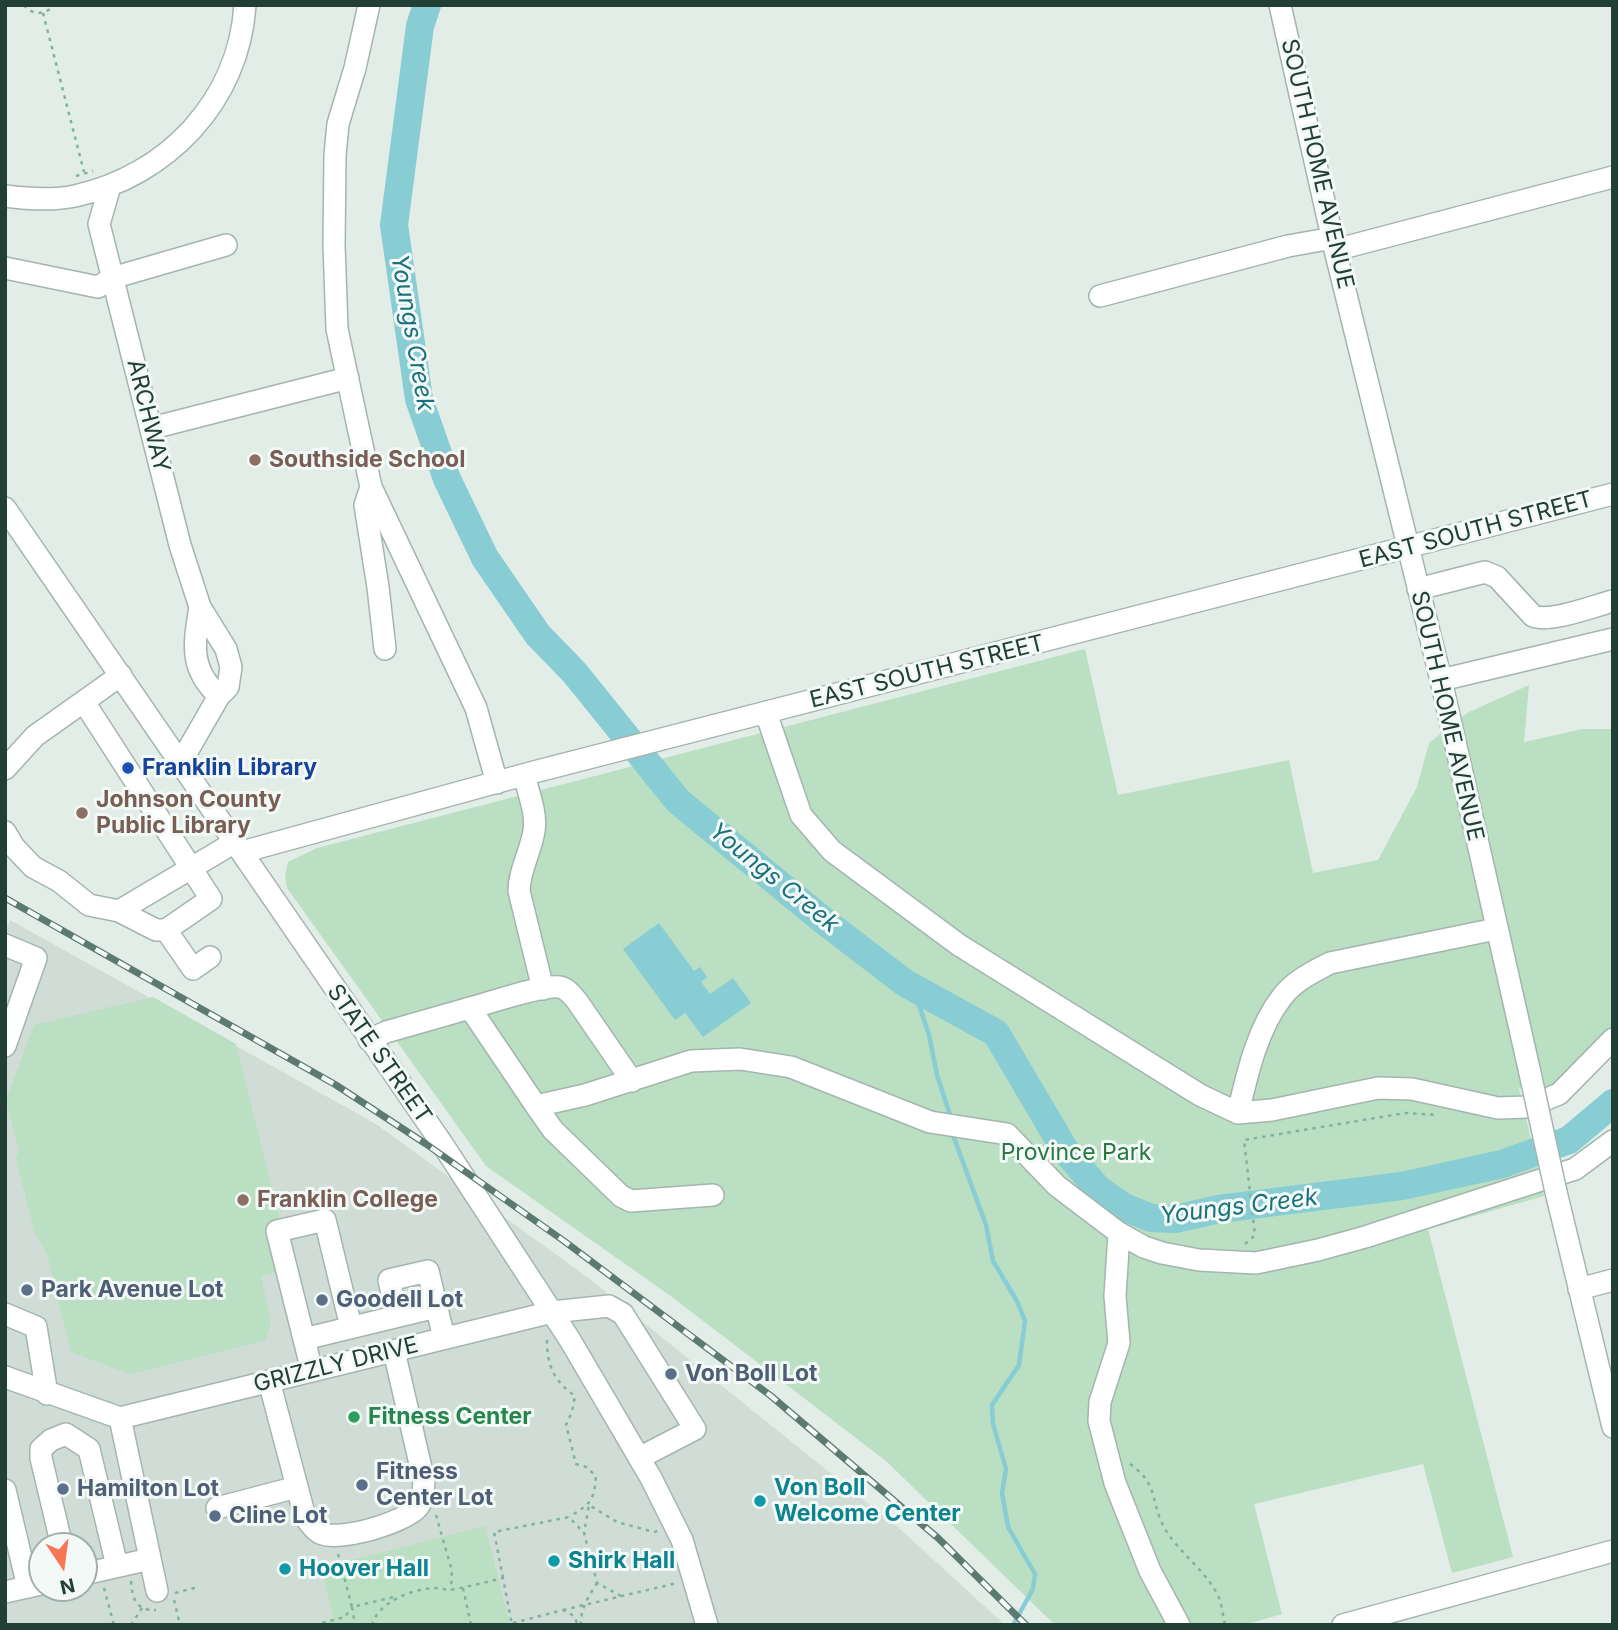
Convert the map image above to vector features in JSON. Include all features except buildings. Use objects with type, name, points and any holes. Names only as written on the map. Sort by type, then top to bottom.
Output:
[{"type":"street","points":[[5,196],[34,199],[72,197],[110,187],[141,172],[169,153],[193,130],[213,103],[229,74],[239,42],[244,5]]},
{"type":"street","points":[[369,5],[355,68],[338,124],[334,245],[337,329],[371,487],[473,700],[497,783]]},
{"type":"street","name":"SOUTH HOME AVENUE","points":[[1280,5],[1334,244],[1441,680],[1578,1289],[1613,1427]]},
{"type":"street","points":[[1100,296],[1288,246],[1334,244],[1613,177]]},
{"type":"street","points":[[72,197],[99,224],[110,187]]},
{"type":"street","name":"ARCHWAY","points":[[99,224],[180,545],[200,607],[226,649],[231,667],[228,687],[219,696],[181,762]]},
{"type":"street","points":[[5,268],[97,287],[112,278],[226,245]]},
{"type":"street","points":[[152,428],[348,378]]},
{"type":"street","points":[[371,487],[365,505],[385,649]]},
{"type":"street","name":"EAST SOUTH STREET","points":[[119,911],[191,867],[238,847],[497,783],[1613,494]]},
{"type":"street","name":"STATE STREET","points":[[5,508],[474,1192],[549,1322],[639,1458],[682,1540],[707,1625]]},
{"type":"street","points":[[1418,589],[1485,572],[1497,577],[1533,616],[1538,618],[1613,601]]},
{"type":"street","name":"ARCHWAY","points":[[200,607],[195,658],[201,675],[219,696]]},
{"type":"street","points":[[1441,680],[1613,639]]},
{"type":"street","points":[[5,769],[35,736],[121,675]]},
{"type":"street","points":[[5,832],[14,847],[33,867],[59,881],[89,905],[119,911],[156,930],[166,930],[211,899],[84,702]]},
{"type":"street","points":[[766,713],[801,815],[832,851],[959,945],[1200,1095],[1238,1113],[1272,1110],[1378,1088],[1412,1089],[1498,1108],[1527,1107],[1559,1094],[1613,1039]]},
{"type":"street","points":[[529,774],[535,821],[519,891],[543,989]]},
{"type":"street","points":[[1238,1113],[1247,1075],[1265,1026],[1282,996],[1306,975],[1330,963],[1496,929]]},
{"type":"street","points":[[166,930],[192,969],[210,957]]},
{"type":"street","points":[[5,946],[36,958],[5,1046]]},
{"type":"street","points":[[369,1040],[386,1032],[470,1008],[559,987],[566,989],[577,1001],[632,1081]]},
{"type":"street","points":[[470,1008],[553,1130],[621,1196],[631,1201],[713,1195]]},
{"type":"street","points":[[536,1106],[632,1081],[675,1064],[691,1061],[740,1059],[791,1068],[930,1122],[1007,1134],[1057,1186],[1119,1233],[1144,1247],[1199,1260],[1256,1263],[1342,1244],[1575,1169],[1613,1140]]},
{"type":"street","points":[[312,1371],[277,1231],[325,1220],[351,1327]]},
{"type":"street","points":[[1119,1233],[1115,1296],[1119,1343],[1100,1402],[1099,1421],[1115,1483],[1150,1571],[1180,1625]]},
{"type":"street","points":[[397,1316],[388,1280],[428,1271],[443,1338]]},
{"type":"street","points":[[1578,1289],[1613,1280]]},
{"type":"street","name":"GRIZZLY DRIVE","points":[[120,1419],[443,1338],[549,1322],[609,1306],[623,1314],[695,1429],[639,1458]]},
{"type":"street","points":[[304,1339],[436,1307]]},
{"type":"street","points":[[5,1314],[36,1326],[47,1394]]},
{"type":"street","points":[[269,1381],[305,1517],[318,1533],[336,1536],[362,1532],[393,1521],[417,1508],[422,1500],[424,1481],[394,1351]]},
{"type":"street","points":[[5,1377],[120,1419],[157,1591]]},
{"type":"street","points":[[59,1532],[41,1449],[51,1440],[66,1434],[89,1449],[117,1566]]},
{"type":"street","points":[[217,1508],[297,1487]]},
{"type":"street","points":[[5,1490],[28,1563]]},
{"type":"street","points":[[1343,1625],[1392,1618],[1613,1551]]},
{"type":"street","points":[[98,1571],[150,1559]]},
{"type":"street","points":[[5,1592],[28,1587]]},
{"type":"path","points":[[23,5],[32,12],[43,13],[55,5]]},
{"type":"path","points":[[43,13],[84,172]]},
{"type":"path","points":[[1238,1247],[1247,1244],[1255,1235],[1244,1140],[1405,1113],[1439,1115]]},
{"type":"path","points":[[549,1322],[547,1352],[551,1371],[561,1386],[575,1396],[566,1425],[576,1464],[586,1467],[596,1476],[584,1534],[597,1583],[585,1605],[580,1625]]},
{"type":"path","points":[[1124,1459],[1147,1480],[1153,1489],[1164,1528],[1213,1587],[1220,1601],[1225,1625]]},
{"type":"path","points":[[589,1505],[569,1517],[494,1532],[512,1624],[694,1579]]},
{"type":"path","points":[[589,1505],[617,1522],[654,1532],[675,1527]]},
{"type":"path","points":[[435,1513],[452,1571],[451,1590]]},
{"type":"path","points":[[569,1517],[584,1534]]},
{"type":"path","points":[[335,1544],[355,1625]]},
{"type":"path","points":[[314,1625],[345,1617],[352,1607],[434,1588],[451,1590],[503,1578]]},
{"type":"path","points":[[597,1583],[621,1596]]},
{"type":"path","points":[[104,1585],[114,1625]]},
{"type":"path","points":[[180,1625],[174,1594],[198,1587]]},
{"type":"path","points":[[463,1588],[471,1625]]},
{"type":"path","points":[[372,1625],[384,1607],[401,1595]]},
{"type":"path","points":[[131,1625],[142,1608]]},
{"type":"path","points":[[563,1610],[574,1616],[580,1625]]},
{"type":"path","points":[[345,1617],[355,1625]]},
{"type":"shaded area","name":"Franklin College","points":[[10,920],[376,1124],[587,1277],[901,1530],[1005,1625],[5,1625],[5,933]]},
{"type":"green space","name":"Province Park","points":[[1085,649],[1118,795],[1289,760],[1313,873],[1378,860],[1417,787],[1429,743],[1467,713],[1529,685],[1524,742],[1583,729],[1613,729],[1613,1037],[1563,1097],[1519,1088],[1544,1196],[1428,1229],[1513,1557],[1452,1573],[1423,1464],[1254,1504],[1282,1614],[1244,1625],[1055,1625],[886,1461],[672,1297],[486,1166],[287,888],[285,876],[288,862],[317,848]]},
{"type":"green space","points":[[153,997],[236,1044],[292,1269],[261,1276],[271,1322],[266,1340],[130,1374],[71,1352],[47,1254],[34,1231],[16,1158],[19,1151],[6,1100],[34,1025]]},
{"type":"green space","points":[[485,1526],[510,1625],[314,1625],[334,1619],[321,1568]]},
{"type":"water","points":[[659,923],[694,971],[700,967],[707,977],[701,982],[710,994],[733,978],[751,1003],[703,1037],[685,1013],[675,1020],[623,949]]},
{"type":"waterway","name":"Youngs Creek","points":[[427,5],[420,26],[394,225],[419,399],[447,479],[485,558],[538,635],[574,672],[678,801],[824,921],[905,983],[996,1033],[1065,1150],[1098,1189],[1124,1207],[1151,1218],[1175,1219],[1219,1209],[1402,1186],[1502,1164],[1569,1140],[1613,1103]]},
{"type":"waterway","points":[[905,983],[919,1005],[951,1118]]},
{"type":"waterway","points":[[953,1135],[986,1225],[993,1261],[1017,1301],[1025,1321],[1019,1365],[992,1405],[993,1424],[1006,1469],[1002,1493],[1008,1527],[1035,1574],[1033,1589],[1013,1625]]},
{"type":"railway","points":[[5,898],[336,1085],[426,1144],[564,1241],[771,1396],[938,1538],[1026,1625]]},
{"type":"place","name":"Southside School","points":[[255,460]]},
{"type":"place","name":"Franklin Library","points":[[128,768]]},
{"type":"place","name":"Johnson County Public Library","points":[[82,813]]},
{"type":"place","name":"Franklin College","points":[[243,1200]]},
{"type":"place","name":"Park Avenue Lot","points":[[27,1290]]},
{"type":"place","name":"Goodell Lot","points":[[322,1300]]},
{"type":"place","name":"Von Boll Lot","points":[[671,1374]]},
{"type":"place","name":"Fitness Center","points":[[354,1417]]},
{"type":"place","name":"Fitness Center Lot","points":[[362,1485]]},
{"type":"place","name":"Hamilton Lot","points":[[63,1489]]},
{"type":"place","name":"Von Boll Welcome Center","points":[[760,1501]]},
{"type":"place","name":"Cline Lot","points":[[215,1516]]},
{"type":"place","name":"Shirk Hall","points":[[554,1561]]},
{"type":"place","name":"Hoover Hall","points":[[285,1569]]}]
